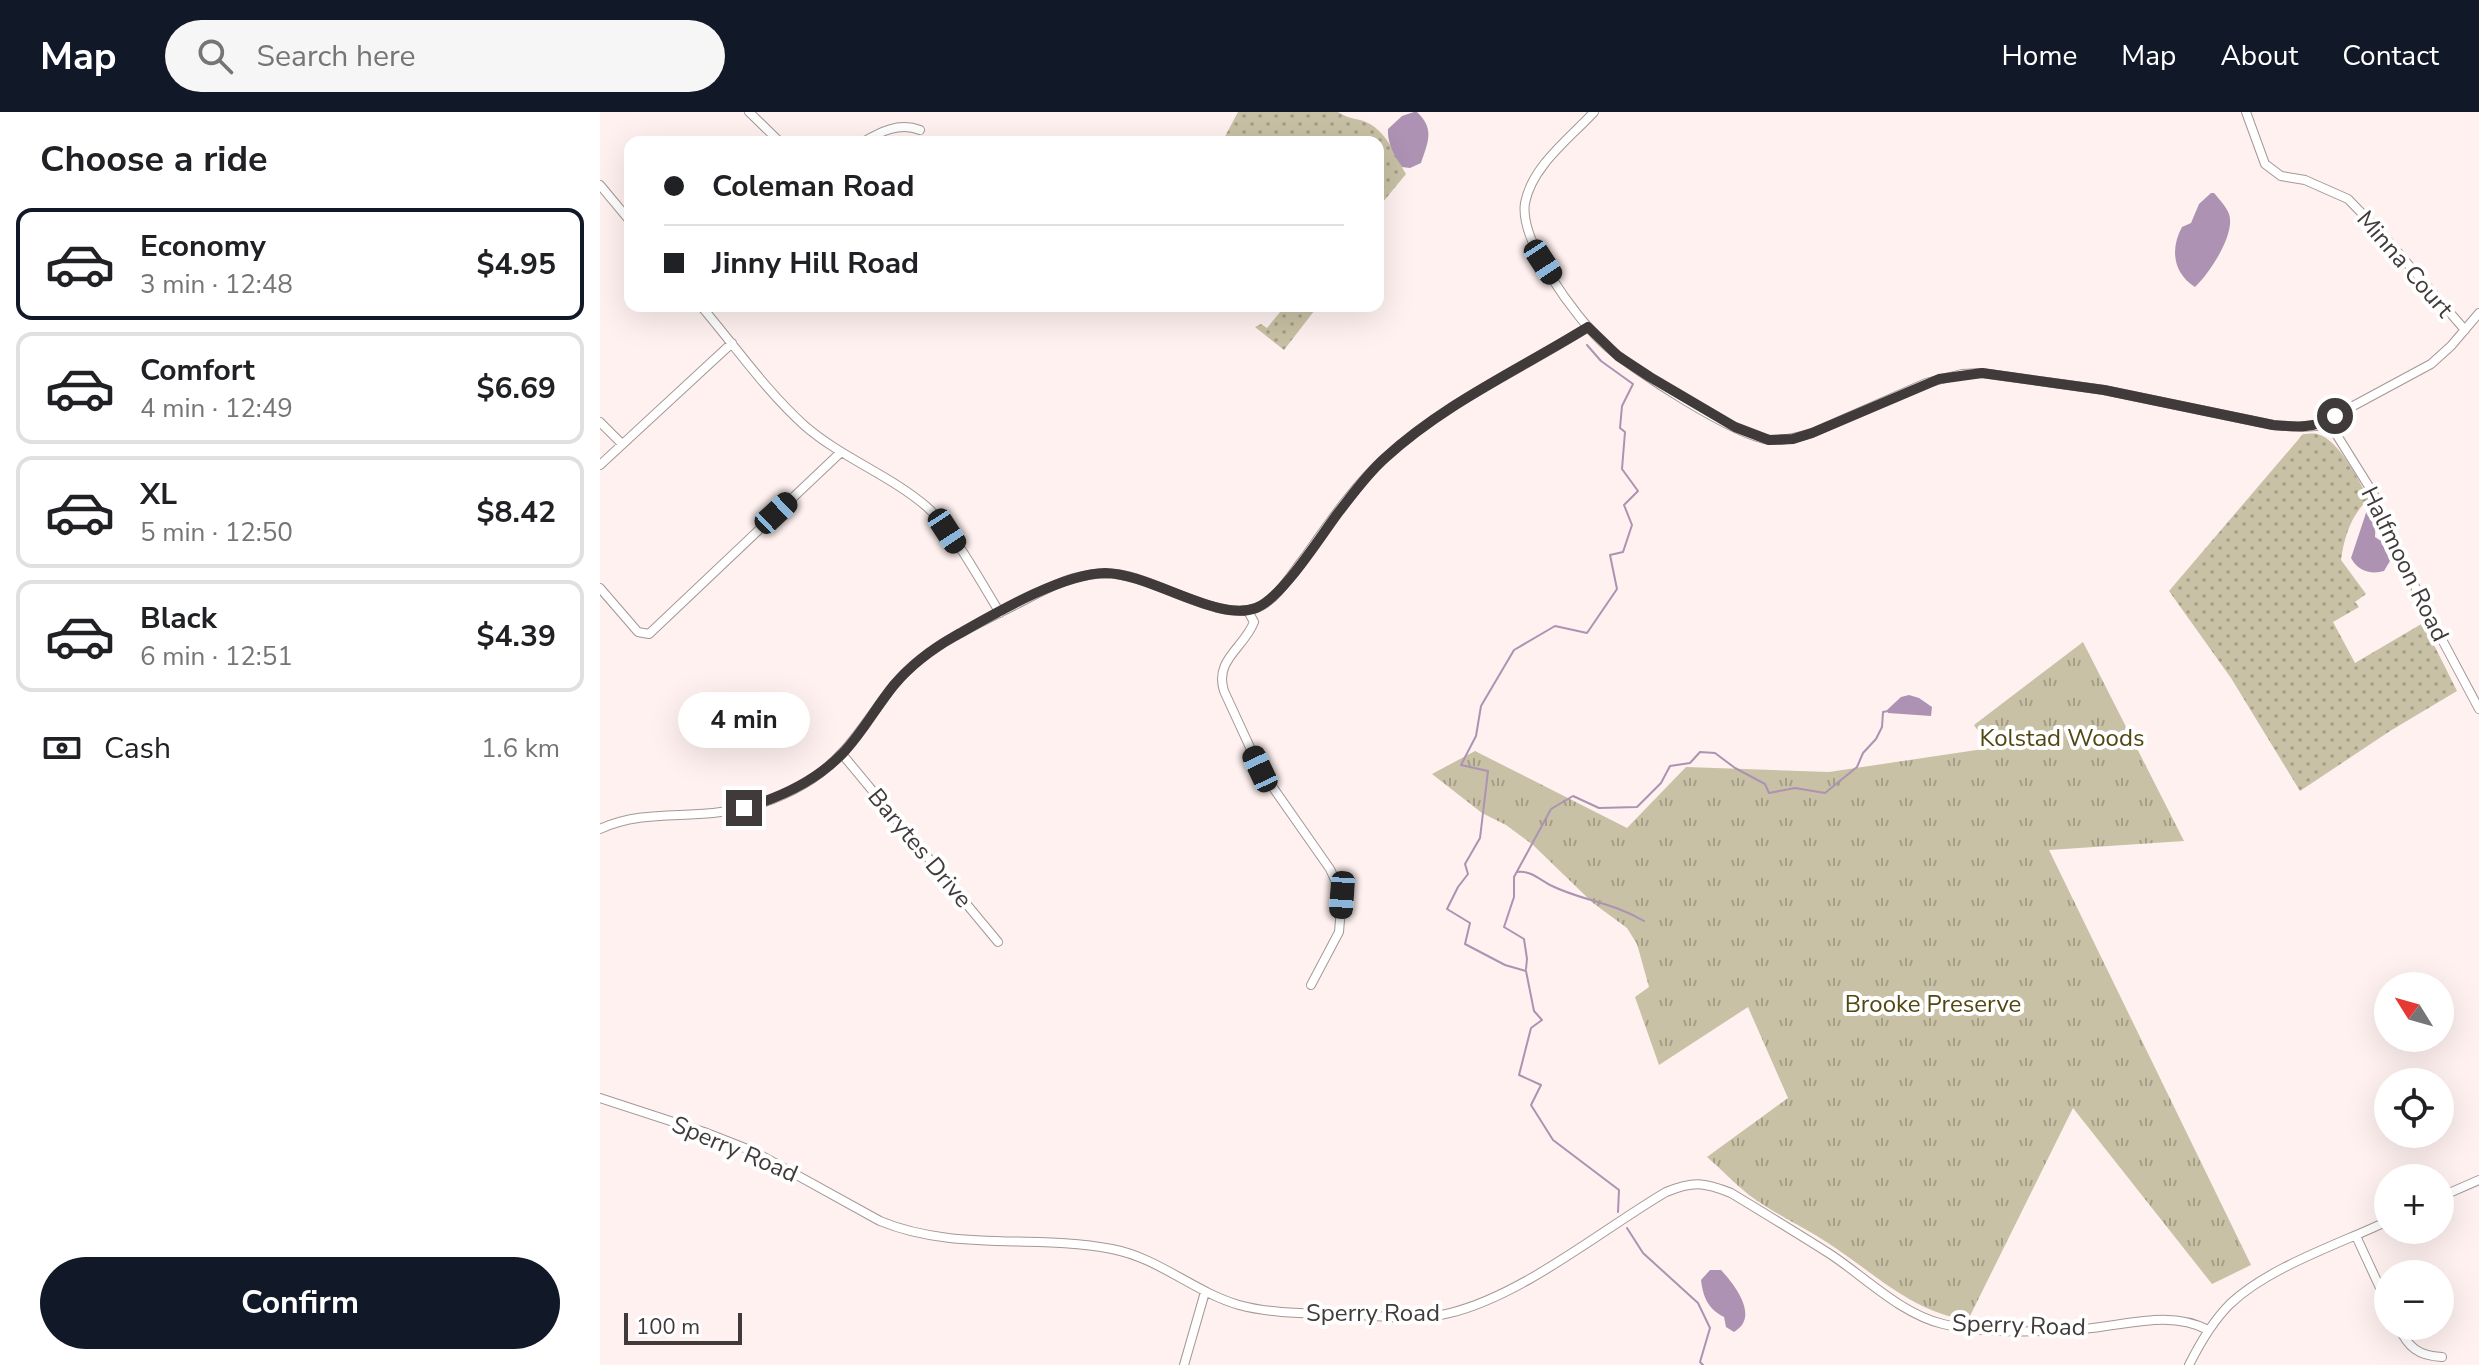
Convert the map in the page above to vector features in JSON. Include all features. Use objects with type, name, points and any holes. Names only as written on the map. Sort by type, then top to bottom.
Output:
[{"type":"street","points":[[749,112],[774,136]]},
{"type":"street","points":[[1594,112],[1536,175],[1529,189],[1525,212],[1530,238],[1537,253],[1588,327],[1611,350],[1735,427],[1769,440],[1793,439],[1812,433],[1939,379],[1982,373],[2104,390],[2273,425],[2308,427],[2328,421],[2431,364],[2479,313]]},
{"type":"street","name":"Minna Court","points":[[2246,112],[2265,164],[2281,176],[2305,180],[2348,199],[2465,330]]},
{"type":"street","points":[[873,136],[882,131],[911,126],[920,130]]},
{"type":"street","points":[[600,185],[624,214]]},
{"type":"street","points":[[706,312],[777,399],[840,453],[898,486],[928,508],[947,531],[1000,613]]},
{"type":"street","points":[[600,829],[641,817],[725,812],[768,801],[808,782],[842,754],[907,671],[946,641],[1071,579],[1105,573],[1132,577],[1220,608],[1248,611],[1264,604],[1275,595],[1366,478],[1397,447],[1463,400],[1588,327]]},
{"type":"street","points":[[600,465],[732,343]]},
{"type":"street","name":"Halfmoon Road","points":[[2328,421],[2373,493],[2422,602],[2479,709]]},
{"type":"street","points":[[600,422],[622,444]]},
{"type":"street","points":[[600,588],[638,632],[649,634],[840,453]]},
{"type":"street","points":[[1248,611],[1254,622],[1251,630],[1224,665],[1220,679],[1260,769],[1330,869],[1342,895],[1339,932],[1311,985]]},
{"type":"street","name":"Barytes Drive","points":[[842,754],[998,942]]},
{"type":"street","name":"Sperry Road","points":[[600,1098],[755,1152],[880,1221],[907,1232],[958,1241],[1110,1248],[1139,1257],[1205,1292],[1238,1305],[1278,1311],[1416,1316],[1450,1313],[1488,1299],[1542,1271],[1666,1192],[1683,1185],[1702,1184],[1731,1193],[1829,1254],[1912,1311],[1941,1324],[2040,1331],[2107,1327],[2171,1318],[2191,1321],[2208,1330]]},
{"type":"street","points":[[2454,1191],[2479,1180]]},
{"type":"street","points":[[2189,1365],[2208,1330],[2230,1305],[2254,1285],[2374,1228]]},
{"type":"street","points":[[2356,1236],[2374,1275]]},
{"type":"street","points":[[1184,1365],[1205,1292]]},
{"type":"street","points":[[2407,1340],[2411,1347],[2425,1356],[2442,1357]]},
{"type":"green space","points":[[1238,112],[1338,112],[1365,121],[1383,136],[1225,136]]},
{"type":"green space","points":[[1384,137],[1386,139],[1406,174],[1384,201]]},
{"type":"green space","points":[[1280,312],[1313,312],[1284,350],[1255,327],[1261,324],[1267,328]]},
{"type":"green space","points":[[2303,434],[2317,434],[2333,443],[2369,499],[2349,527],[2341,560],[2366,594],[2355,602],[2359,607],[2333,622],[2355,663],[2423,623],[2457,691],[2300,791],[2231,678],[2169,591]]},
{"type":"green space","name":"Brooke Preserve","points":[[2083,642],[2184,841],[2049,850],[2251,1265],[2212,1284],[2073,1108],[1968,1320],[1929,1309],[1894,1290],[1828,1243],[1749,1195],[1707,1157],[1788,1098],[1748,1007],[1659,1065],[1635,997],[1649,987],[1637,944],[1627,928],[1593,903],[1533,845],[1506,825],[1482,813],[1432,774],[1475,751],[1627,828],[1686,767],[1829,772],[1990,748],[1974,725]]},
{"type":"shaded area","points":[[1414,112],[1426,124],[1428,142],[1421,163],[1410,168],[1402,167],[1392,149],[1388,129],[1402,116]]},
{"type":"shaded area","points":[[2211,193],[2228,211],[2229,232],[2214,263],[2195,287],[2178,268],[2176,244],[2182,227],[2191,223],[2199,204]]},
{"type":"shaded area","points":[[2369,510],[2376,515],[2375,537],[2381,541],[2390,561],[2384,571],[2361,569],[2351,558]]},
{"type":"shaded area","points":[[1909,695],[1932,707],[1931,716],[1888,713],[1887,710],[1901,697]]},
{"type":"shaded area","points":[[1710,1270],[1721,1270],[1742,1301],[1745,1318],[1734,1332],[1726,1327],[1724,1317],[1710,1306],[1705,1297],[1701,1280]]},
{"type":"waterway","points":[[1587,345],[1601,361],[1633,384],[1622,406],[1620,428],[1625,432],[1622,469],[1638,491],[1624,505],[1632,525],[1623,552],[1610,555],[1617,589],[1587,633],[1555,626],[1514,650],[1481,706],[1476,736],[1461,765],[1488,771],[1480,838],[1465,864],[1468,874],[1447,909],[1470,923],[1465,944],[1505,965],[1526,971],[1534,1011],[1542,1020],[1531,1028],[1519,1075],[1541,1085],[1531,1105],[1553,1140],[1619,1190],[1618,1212]]},
{"type":"waterway","points":[[1526,969],[1524,939],[1504,927],[1514,897],[1514,877],[1551,809],[1573,796],[1599,808],[1637,807],[1661,783],[1670,766],[1690,763],[1700,752],[1715,753],[1765,784],[1769,793],[1795,788],[1825,793],[1857,767],[1882,727],[1883,712],[1888,711]]},
{"type":"waterway","points":[[1517,872],[1530,874],[1562,890],[1644,921]]},
{"type":"waterway","points":[[1627,1228],[1643,1253],[1698,1303],[1710,1328],[1700,1362],[1703,1365]]},
{"type":"route","points":[[744,808],[790,791],[825,770],[865,727],[893,686],[922,657],[975,625],[1071,579],[1105,573],[1122,575],[1234,611],[1248,611],[1264,604],[1283,586],[1366,478],[1397,447],[1463,400],[1588,327],[1618,356],[1650,377],[1735,427],[1769,440],[1793,439],[1926,383],[1971,373],[1999,374],[2104,390],[2273,425],[2316,426],[2335,416]]},
{"type":"park label","name":"Kolstad Woods","points":[[2062,738]]}]
